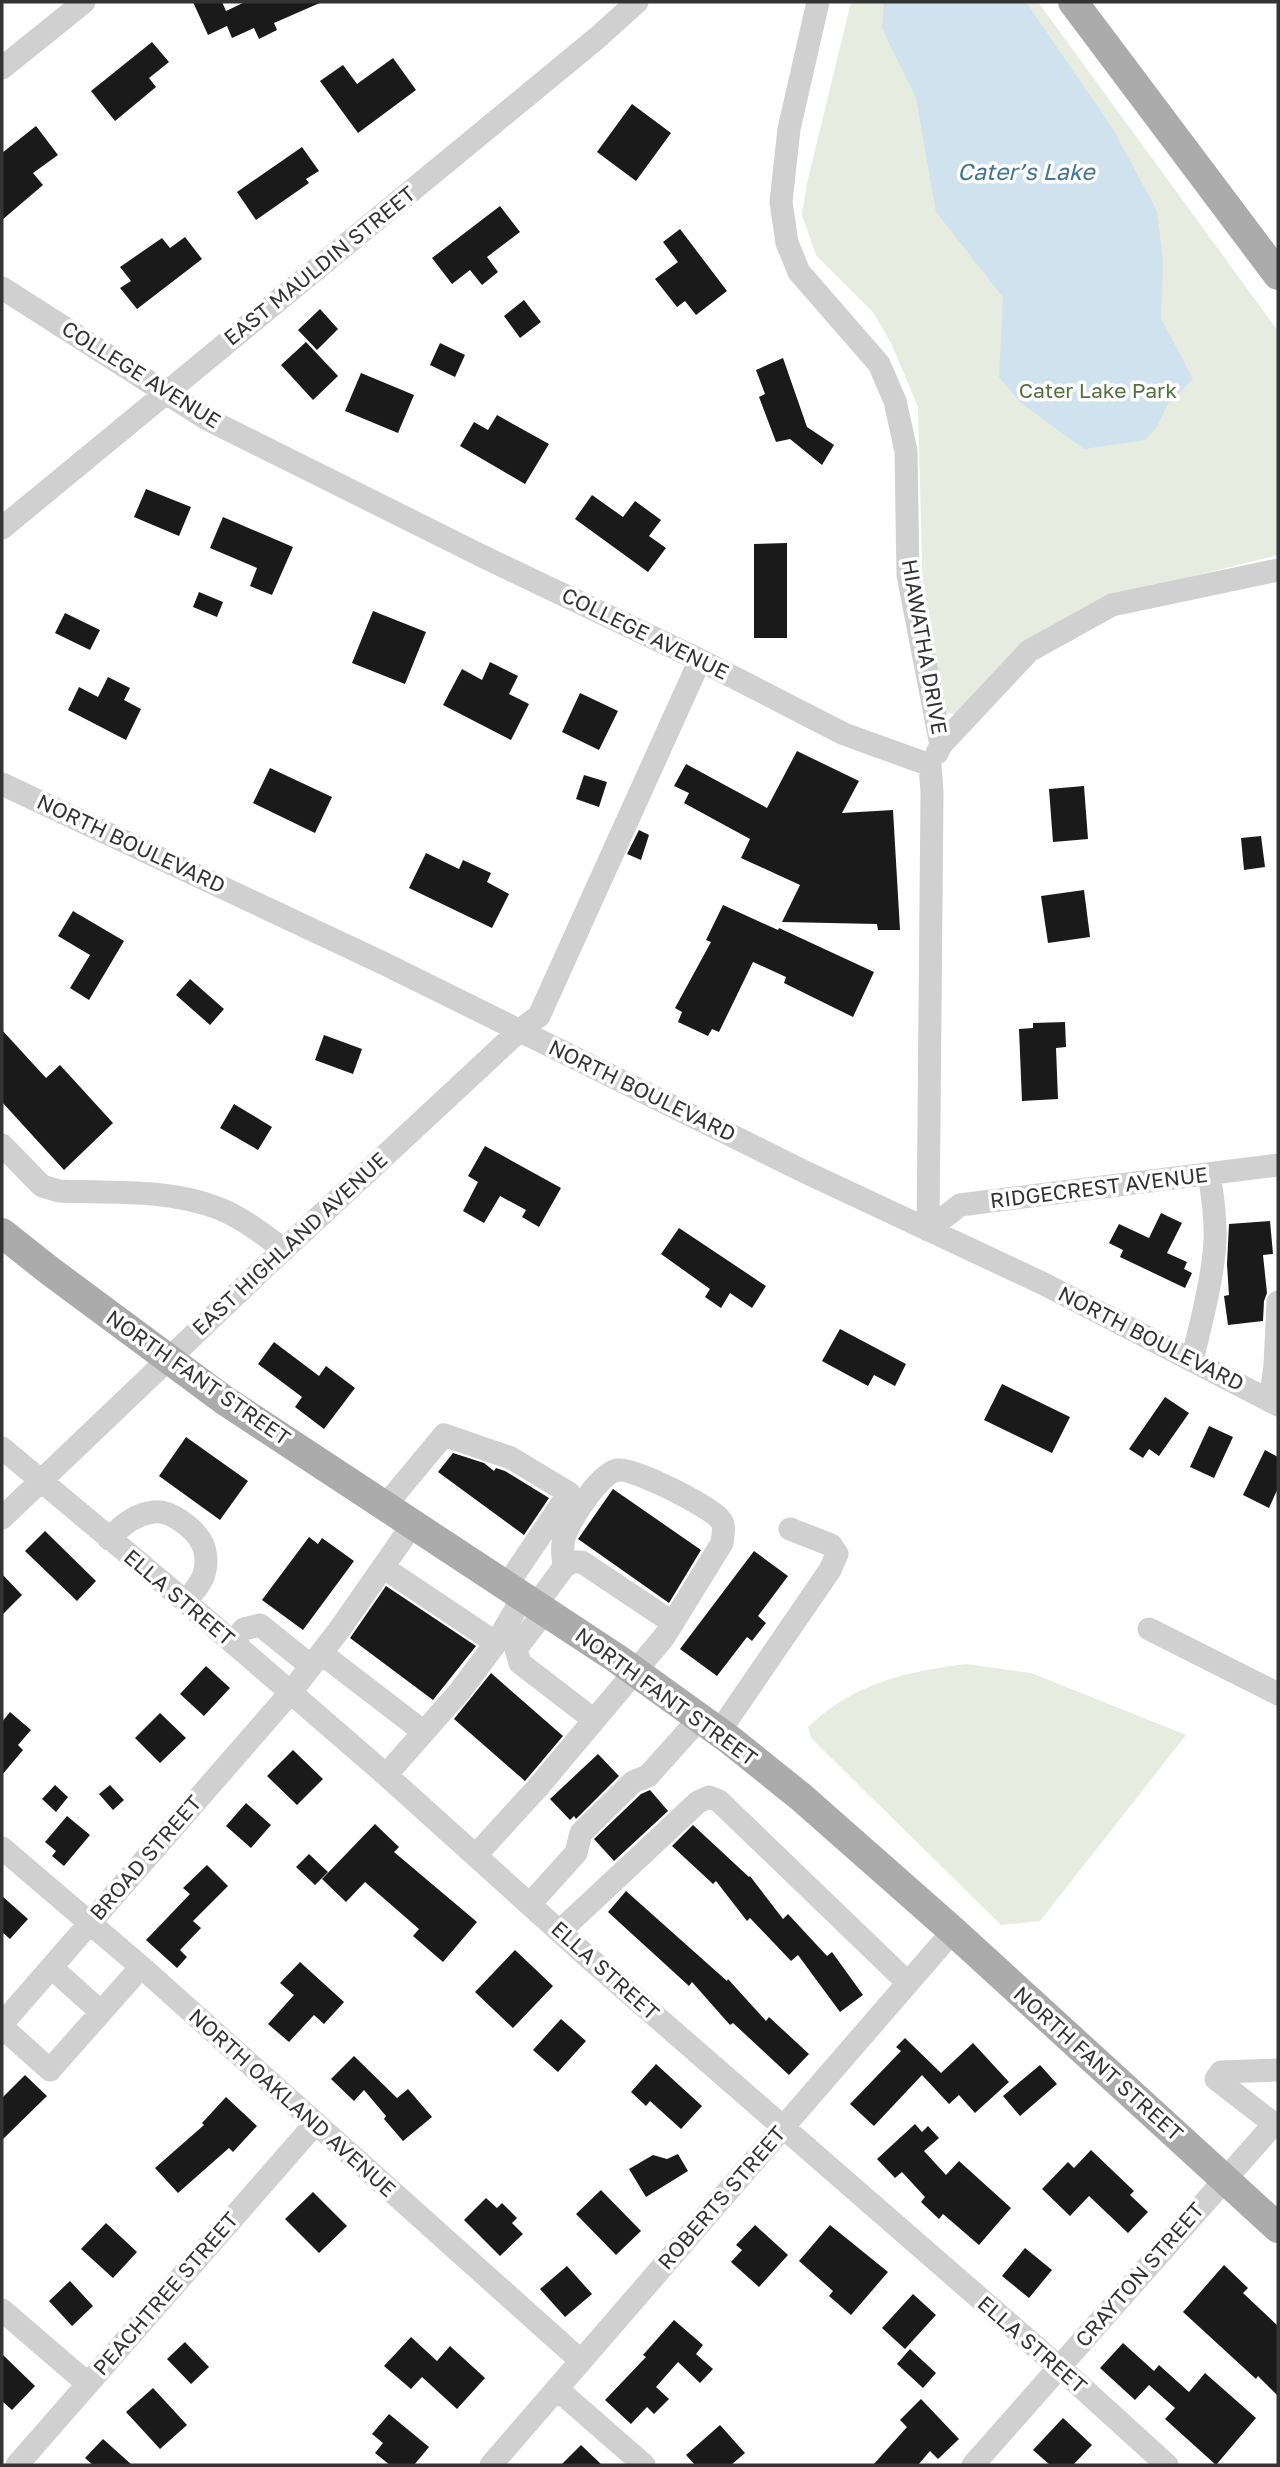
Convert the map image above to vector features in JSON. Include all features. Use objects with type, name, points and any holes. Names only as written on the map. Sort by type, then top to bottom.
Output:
[{"type":"main road","points":[[1073,2],[1278,275]]},
{"type":"main road","name":"NORTH FANT STREET","points":[[2,1233],[224,1400],[635,1671],[709,1725],[801,1797],[953,1931],[1278,2228]]},
{"type":"street","points":[[2,68],[84,2]]},
{"type":"street","name":"EAST MAULDIN STREET","points":[[2,528],[597,38],[637,2]]},
{"type":"street","name":"HIAWATHA DRIVE","points":[[818,2],[789,128],[781,202],[787,243],[799,272],[880,364],[895,401],[906,451],[908,575],[936,755],[932,806],[929,1230]]},
{"type":"street","name":"COLLEGE AVENUE","points":[[2,288],[219,425],[486,558],[700,660],[844,734],[936,755]]},
{"type":"street","points":[[936,755],[1029,651],[1112,605],[1278,570]]},
{"type":"street","name":"EAST HIGHLAND AVENUE","points":[[2,1518],[284,1250],[520,1030],[539,1016],[700,660]]},
{"type":"street","name":"NORTH BOULEVARD","points":[[2,783],[520,1030],[791,1165],[1044,1284],[1274,1403]]},
{"type":"street","points":[[2,1145],[42,1186],[59,1191],[168,1195],[215,1207],[254,1227],[284,1250]]},
{"type":"street","name":"RIDGECREST AVENUE","points":[[929,1230],[960,1205],[1278,1165]]},
{"type":"street","points":[[1192,1360],[1215,1244],[1215,1218],[1209,1175]]},
{"type":"street","points":[[1274,1403],[1278,1302]]},
{"type":"street","points":[[385,1506],[444,1434],[510,1458],[569,1493],[528,1600],[516,1649],[520,1663],[594,1720]]},
{"type":"street","name":"ELLA STREET","points":[[2,1448],[291,1692],[1167,2465]]},
{"type":"street","points":[[476,1855],[664,1637],[722,1543],[724,1528],[719,1518],[709,1511],[643,1475],[618,1470],[608,1473],[599,1481],[565,1534],[562,1545],[564,1567]]},
{"type":"street","points":[[110,1539],[121,1525],[135,1517],[157,1511],[175,1517],[202,1542],[206,1555],[205,1573],[186,1602]]},
{"type":"street","name":"BROAD STREET","points":[[2,2026],[291,1692],[384,1568],[413,1524]]},
{"type":"street","points":[[530,1904],[576,1853],[581,1833],[633,1782],[648,1776],[709,1725],[830,1570],[837,1554],[831,1545],[790,1530]]},
{"type":"street","points":[[386,1775],[460,1691],[528,1600],[572,1562],[582,1562],[673,1622]]},
{"type":"street","points":[[384,1568],[496,1643]]},
{"type":"street","points":[[232,1642],[244,1629],[260,1625],[316,1659],[424,1732]]},
{"type":"street","points":[[1149,1629],[1278,1694]]},
{"type":"street","points":[[560,1931],[698,1802],[709,1797],[719,1801],[908,1983]]},
{"type":"street","name":"NORTH OAKLAND AVENUE","points":[[2,1848],[141,1967],[581,2361]]},
{"type":"street","name":"ROBERTS STREET","points":[[491,2465],[953,1931]]},
{"type":"street","points":[[2,2026],[50,2070],[141,1967]]},
{"type":"street","points":[[52,1968],[100,2012]]},
{"type":"street","points":[[1272,2070],[1221,2072],[1216,2079],[1276,2123]]},
{"type":"street","name":"CRAYTON STREET","points":[[973,2465],[1276,2123]]},
{"type":"street","name":"PEACHTREE STREET","points":[[17,2465],[315,2124]]},
{"type":"street","points":[[2,2310],[88,2384]]},
{"type":"street","points":[[557,2389],[644,2465]]},
{"type":"green space","name":"Cater Lake Park","points":[[851,2],[1038,2],[1278,331],[1278,555],[1134,591],[1061,623],[958,715],[943,712],[923,598],[918,407],[892,345],[873,312],[816,255],[802,215],[807,183]]},
{"type":"green space","points":[[966,1664],[1031,1673],[1186,1735],[1040,1921],[1001,1925],[811,1738],[808,1727],[825,1712],[862,1690],[901,1676]]},
{"type":"water","name":"Cater’s Lake","points":[[884,2],[1026,2],[1114,131],[1157,211],[1163,261],[1161,318],[1193,379],[1167,405],[1157,427],[1145,440],[1084,449],[1021,403],[999,377],[1003,297],[936,212],[916,98],[882,28]]},
{"type":"building","points":[[193,2],[222,2],[226,11],[245,2],[322,2],[274,23],[277,30],[259,39],[254,28],[232,38],[227,26],[208,35]]},
{"type":"building","points":[[152,42],[169,62],[149,78],[156,87],[115,121],[91,91]]},
{"type":"building","points":[[393,58],[416,90],[358,133],[320,81],[343,65],[357,84]]},
{"type":"building","points":[[632,104],[671,133],[636,181],[597,152]]},
{"type":"building","points":[[36,126],[58,155],[33,173],[43,185],[2,220],[2,153]]},
{"type":"building","points":[[302,147],[319,171],[306,179],[309,183],[256,220],[237,192]]},
{"type":"building","points":[[500,206],[520,232],[487,257],[498,272],[482,285],[470,270],[452,284],[432,258]]},
{"type":"building","points":[[680,229],[727,291],[696,315],[685,301],[677,307],[655,279],[678,262],[663,242]]},
{"type":"building","points":[[185,237],[202,259],[137,309],[120,288],[131,281],[120,267],[162,238],[170,248]]},
{"type":"building","points":[[524,300],[541,322],[520,338],[504,316]]},
{"type":"building","points":[[320,309],[338,329],[317,350],[298,330]]},
{"type":"building","points":[[306,342],[338,376],[313,400],[281,365]]},
{"type":"building","points":[[440,343],[465,355],[455,377],[430,365]]},
{"type":"building","points":[[783,358],[807,427],[834,445],[822,465],[790,439],[776,442],[759,397],[765,394],[756,370]]},
{"type":"building","points":[[361,373],[414,395],[398,433],[345,411]]},
{"type":"building","points":[[497,415],[549,444],[525,484],[460,446],[474,422],[488,430]]},
{"type":"building","points":[[146,489],[191,507],[179,536],[134,517]]},
{"type":"building","points":[[592,495],[623,517],[635,501],[661,520],[649,536],[666,548],[648,572],[575,519]]},
{"type":"building","points":[[223,517],[293,547],[272,595],[250,586],[257,568],[210,548]]},
{"type":"building","points":[[787,543],[787,638],[754,638],[754,544]]},
{"type":"building","points":[[199,592],[223,602],[217,617],[193,607]]},
{"type":"building","points":[[373,611],[426,632],[405,684],[352,663]]},
{"type":"building","points":[[65,613],[100,630],[90,650],[55,633]]},
{"type":"building","points":[[490,662],[518,676],[509,694],[529,704],[511,740],[443,705],[462,669],[482,680]]},
{"type":"building","points":[[108,677],[130,688],[124,700],[141,709],[126,740],[68,710],[79,687],[98,697]]},
{"type":"building","points":[[580,693],[618,711],[599,750],[562,732]]},
{"type":"building","points":[[797,751],[859,781],[842,813],[893,810],[900,930],[878,930],[877,924],[782,922],[800,885],[741,858],[750,839],[684,803],[689,793],[674,786],[686,764],[767,808]]},
{"type":"building","points":[[270,768],[332,797],[315,833],[253,803]]},
{"type":"building","points":[[584,775],[607,782],[599,807],[576,799]]},
{"type":"building","points":[[1084,786],[1088,839],[1053,842],[1049,789]]},
{"type":"building","points":[[639,830],[649,835],[641,860],[627,854]]},
{"type":"building","points":[[1261,836],[1265,867],[1244,870],[1241,838]]},
{"type":"building","points":[[426,853],[459,869],[463,860],[491,873],[487,882],[509,894],[492,928],[409,888]]},
{"type":"building","points":[[1084,890],[1090,937],[1048,943],[1041,896]]},
{"type":"building","points":[[723,905],[874,972],[853,1017],[784,983],[786,977],[753,962],[719,1032],[712,1029],[708,1036],[678,1022],[682,1012],[675,1008],[711,942],[706,940]]},
{"type":"building","points":[[73,911],[124,941],[89,1000],[70,988],[90,955],[58,936]]},
{"type":"building","points":[[190,979],[224,1009],[210,1025],[176,995]]},
{"type":"building","points":[[1065,1022],[1066,1047],[1056,1048],[1058,1099],[1022,1101],[1019,1029],[1033,1028],[1033,1023]]},
{"type":"building","points":[[2,1030],[46,1078],[60,1065],[113,1123],[64,1170],[2,1102]]},
{"type":"building","points":[[324,1035],[362,1049],[353,1074],[315,1060]]},
{"type":"building","points":[[234,1104],[272,1127],[258,1150],[220,1128]]},
{"type":"building","points":[[485,1146],[561,1188],[539,1227],[522,1217],[526,1210],[500,1196],[484,1223],[463,1211],[478,1182],[468,1176]]},
{"type":"building","points":[[1161,1213],[1182,1223],[1167,1253],[1187,1262],[1184,1269],[1192,1273],[1185,1288],[1120,1257],[1123,1250],[1109,1243],[1119,1224],[1149,1238]]},
{"type":"building","points":[[1270,1221],[1273,1254],[1263,1255],[1267,1293],[1263,1321],[1228,1325],[1224,1296],[1229,1295],[1229,1224]]},
{"type":"building","points":[[679,1228],[766,1286],[752,1308],[730,1293],[721,1308],[705,1297],[710,1289],[661,1254]]},
{"type":"building","points":[[840,1329],[906,1364],[895,1386],[874,1375],[868,1386],[822,1361]]},
{"type":"building","points":[[274,1342],[319,1376],[326,1366],[355,1388],[324,1429],[295,1407],[302,1397],[258,1364]]},
{"type":"building","points":[[1002,1384],[1070,1417],[1052,1453],[984,1420]]},
{"type":"building","points":[[1165,1397],[1189,1413],[1159,1456],[1149,1449],[1143,1458],[1129,1449]]},
{"type":"building","points":[[1209,1426],[1233,1437],[1214,1478],[1190,1467]]},
{"type":"building","points":[[186,1437],[248,1481],[220,1520],[159,1476]]},
{"type":"building","points":[[1265,1450],[1278,1457],[1278,1488],[1269,1508],[1243,1495]]},
{"type":"building","points":[[453,1453],[484,1463],[494,1471],[496,1468],[505,1471],[549,1498],[524,1535],[438,1472]]},
{"type":"building","points":[[613,1489],[701,1550],[669,1603],[578,1539]]},
{"type":"building","points":[[45,1531],[96,1581],[77,1601],[25,1551]]},
{"type":"building","points":[[309,1537],[318,1544],[322,1538],[354,1561],[303,1630],[262,1600]]},
{"type":"building","points":[[754,1551],[788,1576],[758,1616],[766,1623],[752,1641],[747,1637],[717,1676],[680,1649]]},
{"type":"building","points":[[2,1574],[22,1595],[2,1615]]},
{"type":"building","points":[[386,1586],[476,1646],[433,1700],[350,1638]]},
{"type":"building","points":[[206,1666],[230,1688],[204,1716],[180,1694]]},
{"type":"building","points":[[491,1673],[563,1736],[525,1781],[454,1719]]},
{"type":"building","points":[[10,1712],[31,1730],[18,1745],[23,1750],[2,1775],[2,1722]]},
{"type":"building","points":[[160,1713],[186,1738],[160,1763],[135,1738]]},
{"type":"building","points":[[293,1750],[323,1779],[297,1805],[267,1776]]},
{"type":"building","points":[[598,1754],[619,1776],[576,1819],[574,1816],[570,1820],[550,1799]]},
{"type":"building","points":[[55,1785],[68,1797],[56,1812],[42,1799]]},
{"type":"building","points":[[110,1785],[124,1800],[113,1810],[99,1794]]},
{"type":"building","points":[[650,1790],[668,1811],[614,1861],[594,1839],[641,1794]]},
{"type":"building","points":[[246,1803],[271,1825],[251,1848],[226,1826]]},
{"type":"building","points":[[67,1816],[90,1835],[64,1866],[52,1856],[56,1851],[45,1842]]},
{"type":"building","points":[[375,1824],[399,1847],[394,1852],[477,1922],[443,1962],[413,1936],[419,1929],[365,1882],[346,1902],[322,1879]]},
{"type":"building","points":[[693,1825],[750,1876],[783,1919],[788,1914],[827,1956],[832,1952],[863,1995],[840,2012],[798,1955],[791,1961],[750,1918],[747,1921],[716,1881],[713,1884],[672,1846]]},
{"type":"building","points":[[309,1854],[328,1872],[315,1885],[296,1867]]},
{"type":"building","points":[[207,1865],[228,1886],[193,1921],[201,1928],[180,1950],[187,1957],[177,1968],[146,1940],[190,1894],[183,1888]]},
{"type":"building","points":[[626,1891],[727,1981],[728,1979],[766,2021],[769,2017],[809,2054],[789,2075],[733,2023],[730,2025],[692,1982],[689,1986],[608,1912]]},
{"type":"building","points":[[2,1896],[28,1919],[10,1939],[2,1932]]},
{"type":"building","points":[[515,1950],[553,1986],[513,2028],[475,1992]]},
{"type":"building","points":[[300,1962],[344,2002],[324,2024],[314,2015],[289,2042],[268,2024],[294,1995],[280,1983]]},
{"type":"building","points":[[561,2019],[586,2041],[558,2072],[533,2050]]},
{"type":"building","points":[[905,2038],[941,2073],[973,2043],[1009,2082],[975,2113],[959,2095],[949,2104],[922,2075],[874,2126],[850,2104],[901,2051],[896,2047]]},
{"type":"building","points":[[354,2056],[397,2098],[408,2089],[432,2117],[403,2141],[364,2090],[354,2101],[331,2079]]},
{"type":"building","points":[[656,2064],[702,2106],[681,2129],[650,2101],[646,2106],[631,2092]]},
{"type":"building","points":[[1040,2065],[1057,2084],[1020,2116],[1003,2096]]},
{"type":"building","points":[[25,2075],[47,2096],[2,2140],[2,2098]]},
{"type":"building","points":[[226,2097],[257,2126],[233,2152],[229,2148],[178,2193],[155,2168],[204,2125],[202,2123]]},
{"type":"building","points":[[915,2124],[922,2132],[928,2126],[939,2138],[924,2151],[946,2175],[959,2161],[1011,2208],[979,2245],[943,2214],[939,2219],[921,2202],[925,2197],[902,2172],[895,2178],[877,2159]]},
{"type":"building","points":[[1091,2150],[1134,2191],[1130,2195],[1148,2212],[1128,2233],[1089,2196],[1070,2216],[1042,2189],[1068,2162],[1074,2168]]},
{"type":"building","points":[[678,2154],[688,2171],[646,2197],[629,2169],[653,2155],[667,2159]]},
{"type":"building","points":[[601,2190],[641,2231],[616,2255],[576,2214]]},
{"type":"building","points":[[313,2192],[347,2226],[319,2253],[285,2219]]},
{"type":"building","points":[[486,2198],[497,2208],[502,2203],[517,2218],[512,2223],[523,2234],[500,2256],[464,2220]]},
{"type":"building","points":[[106,2223],[137,2252],[113,2278],[81,2249]]},
{"type":"building","points":[[755,2225],[788,2255],[759,2287],[731,2262],[742,2250],[736,2245]]},
{"type":"building","points":[[830,2225],[888,2272],[851,2315],[829,2296],[833,2291],[799,2261]]},
{"type":"building","points":[[1025,2248],[1052,2270],[1029,2298],[1002,2276]]},
{"type":"building","points":[[1224,2265],[1248,2288],[1243,2293],[1278,2326],[1278,2396],[1183,2312]]},
{"type":"building","points":[[567,2266],[592,2294],[565,2317],[540,2289]]},
{"type":"building","points":[[70,2281],[93,2306],[72,2326],[49,2301]]},
{"type":"building","points":[[913,2294],[936,2315],[905,2349],[882,2328]]},
{"type":"building","points":[[674,2320],[703,2345],[696,2354],[713,2369],[700,2383],[678,2362],[656,2387],[669,2399],[654,2414],[647,2407],[631,2424],[605,2400],[646,2357],[643,2355]]},
{"type":"building","points":[[411,2337],[437,2361],[450,2346],[485,2378],[457,2409],[422,2377],[411,2389],[384,2366]]},
{"type":"building","points":[[185,2342],[209,2367],[191,2384],[167,2359]]},
{"type":"building","points":[[1123,2343],[1154,2371],[1159,2365],[1189,2392],[1205,2373],[1256,2418],[1216,2465],[1165,2419],[1175,2408],[1149,2385],[1135,2400],[1100,2368]]},
{"type":"building","points":[[910,2349],[936,2373],[923,2388],[897,2364]]},
{"type":"building","points":[[2,2354],[35,2386],[12,2410],[2,2401]]},
{"type":"building","points":[[153,2388],[187,2425],[160,2449],[126,2412]]},
{"type":"building","points":[[921,2399],[959,2439],[938,2459],[930,2451],[918,2465],[873,2465],[907,2427],[900,2420]]},
{"type":"building","points":[[389,2414],[429,2447],[414,2465],[390,2465],[375,2453],[383,2443],[372,2434]]},
{"type":"building","points":[[1063,2418],[1092,2445],[1073,2465],[1050,2465],[1033,2450]]},
{"type":"building","points":[[720,2425],[745,2453],[731,2465],[695,2465],[686,2455]]},
{"type":"building","points":[[103,2439],[132,2465],[93,2465],[85,2458]]},
{"type":"building","points":[[581,2445],[602,2465],[561,2465]]}]
